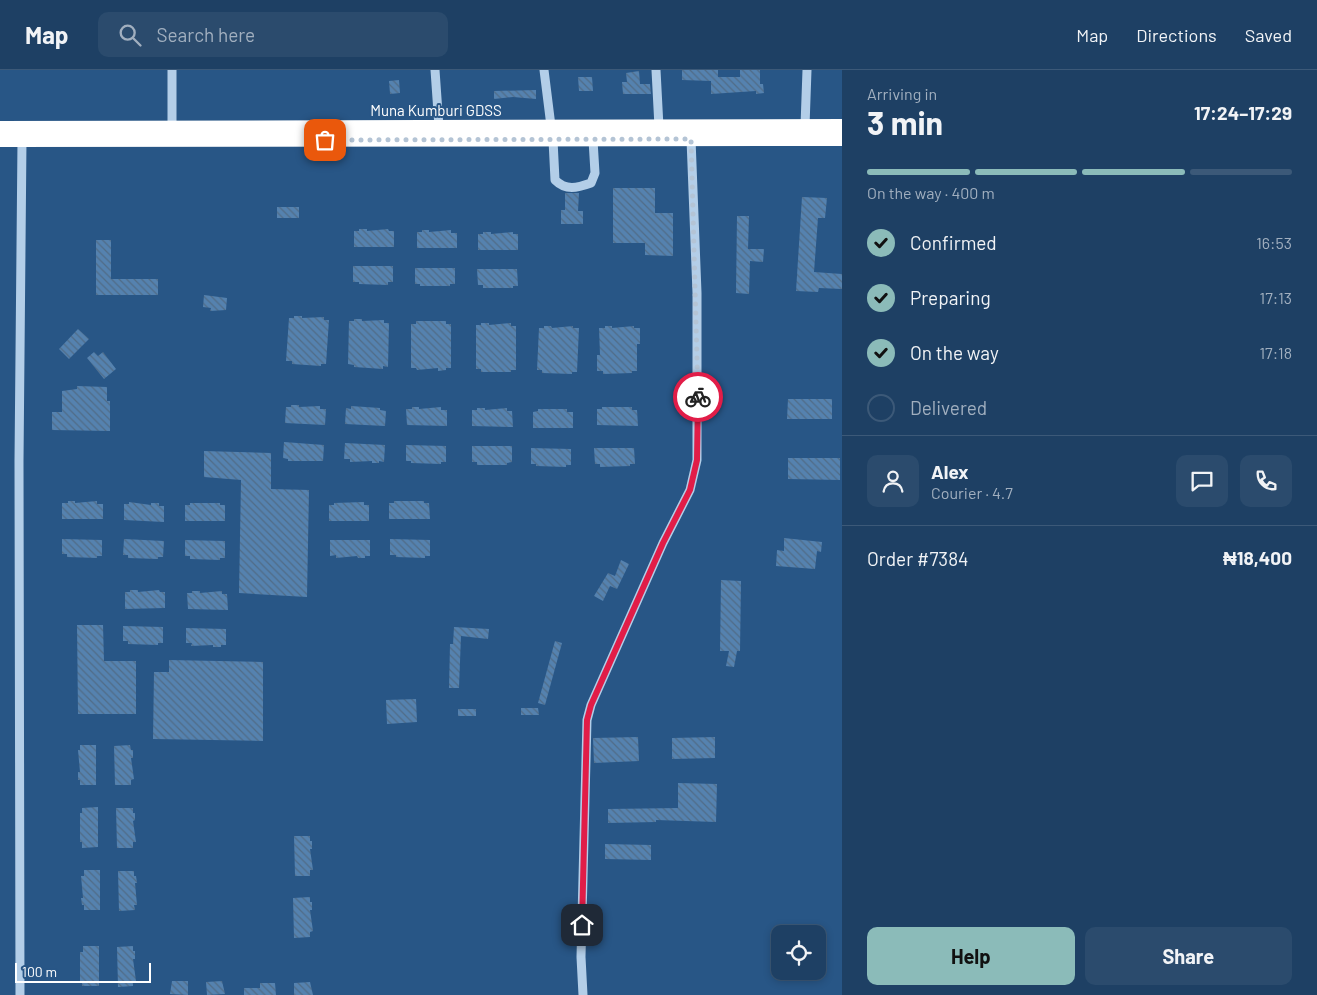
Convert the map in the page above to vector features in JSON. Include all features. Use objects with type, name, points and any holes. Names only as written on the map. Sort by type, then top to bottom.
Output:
[{"type":"highway","name":"Muna Kumburi GDSS","points":[[0,140],[552,133],[659,127],[842,126]]},
{"type":"highway","name":"Muna Kumburi GDSS","points":[[0,128],[439,127],[552,133],[593,140],[842,139]]},
{"type":"street","points":[[172,70],[172,128]]},
{"type":"street","points":[[434,70],[439,127]]},
{"type":"street","points":[[544,70],[552,133],[555,180],[562,187],[578,188],[591,183],[595,173],[593,140]]},
{"type":"street","points":[[656,70],[659,127]]},
{"type":"street","points":[[805,126],[807,70]]},
{"type":"street","points":[[583,995],[581,957],[587,720],[591,705],[659,552],[690,490],[697,460],[697,293],[691,139]]},
{"type":"street","points":[[20,995],[19,461],[22,140]]},
{"type":"building","points":[[682,70],[718,70],[718,77],[740,77],[740,70],[760,70],[760,84],[763,84],[764,93],[756,94],[756,91],[711,94],[711,81],[682,80]]},
{"type":"building","points":[[639,71],[640,84],[650,84],[651,94],[623,94],[622,82],[627,82],[626,73]]},
{"type":"building","points":[[578,77],[592,77],[593,91],[579,91]]},
{"type":"building","points":[[399,80],[400,93],[390,94],[389,81]]},
{"type":"building","points":[[536,90],[536,99],[513,97],[494,99],[494,91]]},
{"type":"building","points":[[613,188],[655,188],[655,213],[673,213],[673,256],[645,255],[645,243],[613,243]]},
{"type":"building","points":[[565,193],[579,193],[578,211],[583,211],[583,224],[561,224],[561,210],[565,210]]},
{"type":"building","points":[[802,197],[827,198],[825,218],[818,218],[814,272],[842,274],[842,289],[819,288],[818,292],[796,291]]},
{"type":"building","points":[[277,207],[299,207],[299,218],[277,218]]},
{"type":"building","points":[[737,216],[749,216],[748,249],[764,249],[763,262],[750,261],[749,294],[736,293]]},
{"type":"building","points":[[359,229],[367,229],[367,231],[388,229],[389,231],[394,231],[394,247],[354,247],[354,231],[359,231]]},
{"type":"building","points":[[422,230],[429,230],[429,232],[451,230],[451,233],[457,233],[457,248],[417,248],[417,232],[422,232]]},
{"type":"building","points":[[483,232],[491,232],[491,234],[513,232],[513,234],[518,234],[518,250],[478,250],[478,234],[483,234]]},
{"type":"building","points":[[96,240],[111,240],[111,279],[158,279],[158,295],[96,295]]},
{"type":"building","points":[[353,266],[393,266],[393,282],[388,282],[388,285],[353,282]]},
{"type":"building","points":[[415,268],[455,268],[455,284],[450,284],[450,286],[420,286],[420,284],[415,284]]},
{"type":"building","points":[[477,269],[517,269],[518,286],[513,286],[513,288],[483,288],[483,285],[478,285]]},
{"type":"building","points":[[204,295],[227,298],[226,310],[210,311],[211,308],[203,307]]},
{"type":"building","points":[[294,316],[302,316],[302,318],[324,317],[324,320],[329,320],[326,364],[321,364],[321,366],[292,364],[292,361],[286,361],[289,318],[294,318]]},
{"type":"building","points":[[354,319],[362,319],[362,321],[384,320],[384,323],[389,323],[388,367],[383,366],[383,369],[354,367],[354,365],[348,364],[349,321],[354,321]]},
{"type":"building","points":[[416,321],[446,321],[446,324],[451,324],[451,368],[438,371],[438,368],[417,370],[416,368],[411,368],[411,324],[416,324]]},
{"type":"building","points":[[481,323],[489,323],[489,325],[511,323],[511,326],[516,326],[516,370],[511,370],[511,372],[481,372],[481,369],[476,369],[476,325],[481,325]]},
{"type":"building","points":[[544,326],[551,326],[552,328],[573,326],[573,328],[579,328],[577,372],[572,372],[572,374],[542,373],[542,370],[537,370],[539,328],[544,328]]},
{"type":"building","points":[[605,326],[612,326],[612,328],[634,326],[634,328],[640,328],[640,344],[637,344],[637,371],[632,371],[632,373],[603,374],[603,371],[597,371],[597,355],[600,355],[599,328],[605,328]]},
{"type":"building","points":[[78,329],[89,339],[69,359],[59,349]]},
{"type":"building","points":[[94,352],[98,356],[103,352],[116,369],[104,379],[87,358]]},
{"type":"building","points":[[77,386],[107,387],[107,401],[110,401],[110,431],[52,430],[52,412],[62,412],[62,391],[77,389]]},
{"type":"building","points":[[788,399],[832,399],[832,419],[787,419]]},
{"type":"building","points":[[291,405],[299,405],[299,407],[320,406],[320,409],[326,409],[325,425],[285,423],[286,407],[291,407]]},
{"type":"building","points":[[351,406],[380,408],[380,410],[386,411],[385,426],[345,424],[346,408],[351,409]]},
{"type":"building","points":[[412,407],[419,407],[419,409],[441,407],[441,410],[447,410],[447,426],[407,425],[406,409],[412,409]]},
{"type":"building","points":[[602,407],[632,407],[632,410],[637,410],[638,426],[597,425],[597,409],[602,409]]},
{"type":"building","points":[[477,408],[485,408],[485,410],[507,408],[507,411],[512,411],[513,427],[472,426],[472,410],[477,410]]},
{"type":"building","points":[[538,409],[567,409],[567,412],[573,412],[573,428],[533,428],[533,412],[538,411]]},
{"type":"building","points":[[284,442],[324,445],[323,461],[288,461],[288,459],[283,458]]},
{"type":"building","points":[[345,443],[385,445],[384,462],[350,462],[350,459],[344,459]]},
{"type":"building","points":[[406,445],[446,446],[446,462],[441,462],[441,464],[411,463],[411,461],[406,461]]},
{"type":"building","points":[[472,446],[512,446],[512,462],[507,463],[507,465],[477,465],[477,462],[472,462]]},
{"type":"building","points":[[531,448],[571,449],[571,465],[566,465],[566,467],[536,466],[536,464],[531,464]]},
{"type":"building","points":[[594,448],[634,448],[635,464],[630,464],[630,466],[600,467],[600,464],[595,464]]},
{"type":"building","points":[[204,451],[271,453],[271,489],[309,490],[307,597],[239,593],[241,480],[204,477]]},
{"type":"building","points":[[788,458],[840,458],[840,480],[788,479]]},
{"type":"building","points":[[68,501],[75,501],[75,503],[97,501],[97,504],[103,504],[103,519],[62,519],[62,503],[68,503]]},
{"type":"building","points":[[394,501],[424,501],[424,503],[429,503],[430,519],[389,519],[389,503],[394,503]]},
{"type":"building","points":[[129,502],[151,505],[151,503],[159,503],[159,506],[164,506],[164,522],[124,520],[124,504],[129,504]]},
{"type":"building","points":[[364,502],[364,505],[369,505],[369,521],[329,521],[329,505],[334,505],[334,503]]},
{"type":"building","points":[[190,503],[220,503],[220,505],[225,505],[225,521],[185,521],[185,505],[190,505]]},
{"type":"building","points":[[784,538],[822,542],[821,552],[817,551],[815,569],[776,566],[777,550],[784,551]]},
{"type":"building","points":[[62,539],[102,540],[102,556],[97,556],[97,558],[67,557],[67,554],[62,554]]},
{"type":"building","points":[[124,539],[164,541],[163,557],[158,557],[158,559],[128,558],[128,555],[123,555]]},
{"type":"building","points":[[390,539],[430,540],[430,556],[425,556],[425,558],[390,555]]},
{"type":"building","points":[[185,540],[225,541],[225,558],[220,558],[220,560],[190,559],[190,556],[185,556]]},
{"type":"building","points":[[330,540],[370,540],[370,556],[365,556],[365,558],[358,558],[357,556],[336,558],[336,555],[330,556]]},
{"type":"building","points":[[621,560],[629,564],[617,589],[610,586],[603,601],[594,596],[608,573],[615,576]]},
{"type":"building","points":[[721,580],[741,581],[740,651],[737,651],[734,667],[726,666],[729,651],[720,651]]},
{"type":"building","points":[[130,590],[138,590],[138,592],[159,590],[160,592],[165,592],[165,608],[125,609],[125,592],[130,592]]},
{"type":"building","points":[[192,591],[200,591],[200,593],[222,591],[222,594],[227,594],[228,610],[188,609],[187,593],[192,593]]},
{"type":"building","points":[[77,625],[103,625],[104,661],[136,661],[136,714],[78,714]]},
{"type":"building","points":[[123,626],[163,627],[163,643],[158,643],[158,645],[128,644],[128,641],[123,641]]},
{"type":"building","points":[[454,627],[489,629],[488,639],[461,636],[459,688],[449,688],[450,644],[453,644]]},
{"type":"building","points":[[186,628],[226,629],[226,645],[221,645],[221,647],[213,647],[213,645],[191,646],[192,643],[186,643]]},
{"type":"building","points":[[555,641],[562,643],[545,705],[538,703]]},
{"type":"building","points":[[169,660],[263,662],[263,741],[153,739],[154,672],[169,672]]},
{"type":"building","points":[[416,699],[417,722],[387,724],[386,700]]},
{"type":"building","points":[[521,708],[538,708],[539,715],[521,715]]},
{"type":"building","points":[[458,709],[476,709],[476,716],[458,716]]},
{"type":"building","points":[[638,737],[639,761],[594,763],[593,738]]},
{"type":"building","points":[[715,737],[715,758],[672,759],[672,738]]},
{"type":"building","points":[[80,745],[96,745],[96,785],[80,785],[80,780],[78,780],[78,772],[80,772],[78,750],[80,750]]},
{"type":"building","points":[[130,745],[131,750],[133,750],[133,758],[131,758],[134,779],[131,780],[131,785],[115,785],[114,746]]},
{"type":"building","points":[[678,783],[717,784],[716,822],[656,820],[656,822],[608,823],[608,809],[678,808]]},
{"type":"building","points":[[98,807],[98,847],[82,848],[82,842],[80,842],[80,813],[82,813],[82,808]]},
{"type":"building","points":[[116,808],[133,808],[133,813],[135,813],[135,820],[133,821],[136,842],[133,842],[133,848],[117,848]]},
{"type":"building","points":[[294,836],[310,836],[310,841],[312,841],[312,849],[310,849],[313,870],[310,870],[310,876],[295,876]]},
{"type":"building","points":[[605,844],[651,845],[651,860],[605,859]]},
{"type":"building","points":[[84,870],[100,870],[100,910],[84,910],[84,905],[82,905],[81,876],[84,876]]},
{"type":"building","points":[[118,871],[134,871],[137,883],[135,883],[137,905],[134,905],[135,910],[119,911]]},
{"type":"building","points":[[310,897],[310,902],[312,902],[312,910],[310,910],[313,931],[310,932],[310,937],[294,938],[293,898]]},
{"type":"building","points":[[83,946],[99,946],[99,986],[82,986],[82,981],[80,981],[80,952],[83,952]]},
{"type":"building","points":[[133,946],[133,951],[135,951],[135,959],[133,959],[136,981],[133,981],[133,986],[118,987],[117,947]]},
{"type":"building","points":[[172,981],[188,981],[188,995],[170,994]]},
{"type":"building","points":[[222,981],[225,994],[207,995],[206,982]]},
{"type":"building","points":[[310,982],[313,995],[294,995],[294,983]]},
{"type":"building","points":[[260,983],[275,983],[276,995],[244,995],[244,988],[260,988]]},
{"type":"way so far","points":[[325,140],[691,139],[697,293],[698,397]]},
{"type":"route","points":[[582,925],[587,720],[591,705],[663,543],[690,490],[697,460],[698,397]]}]
